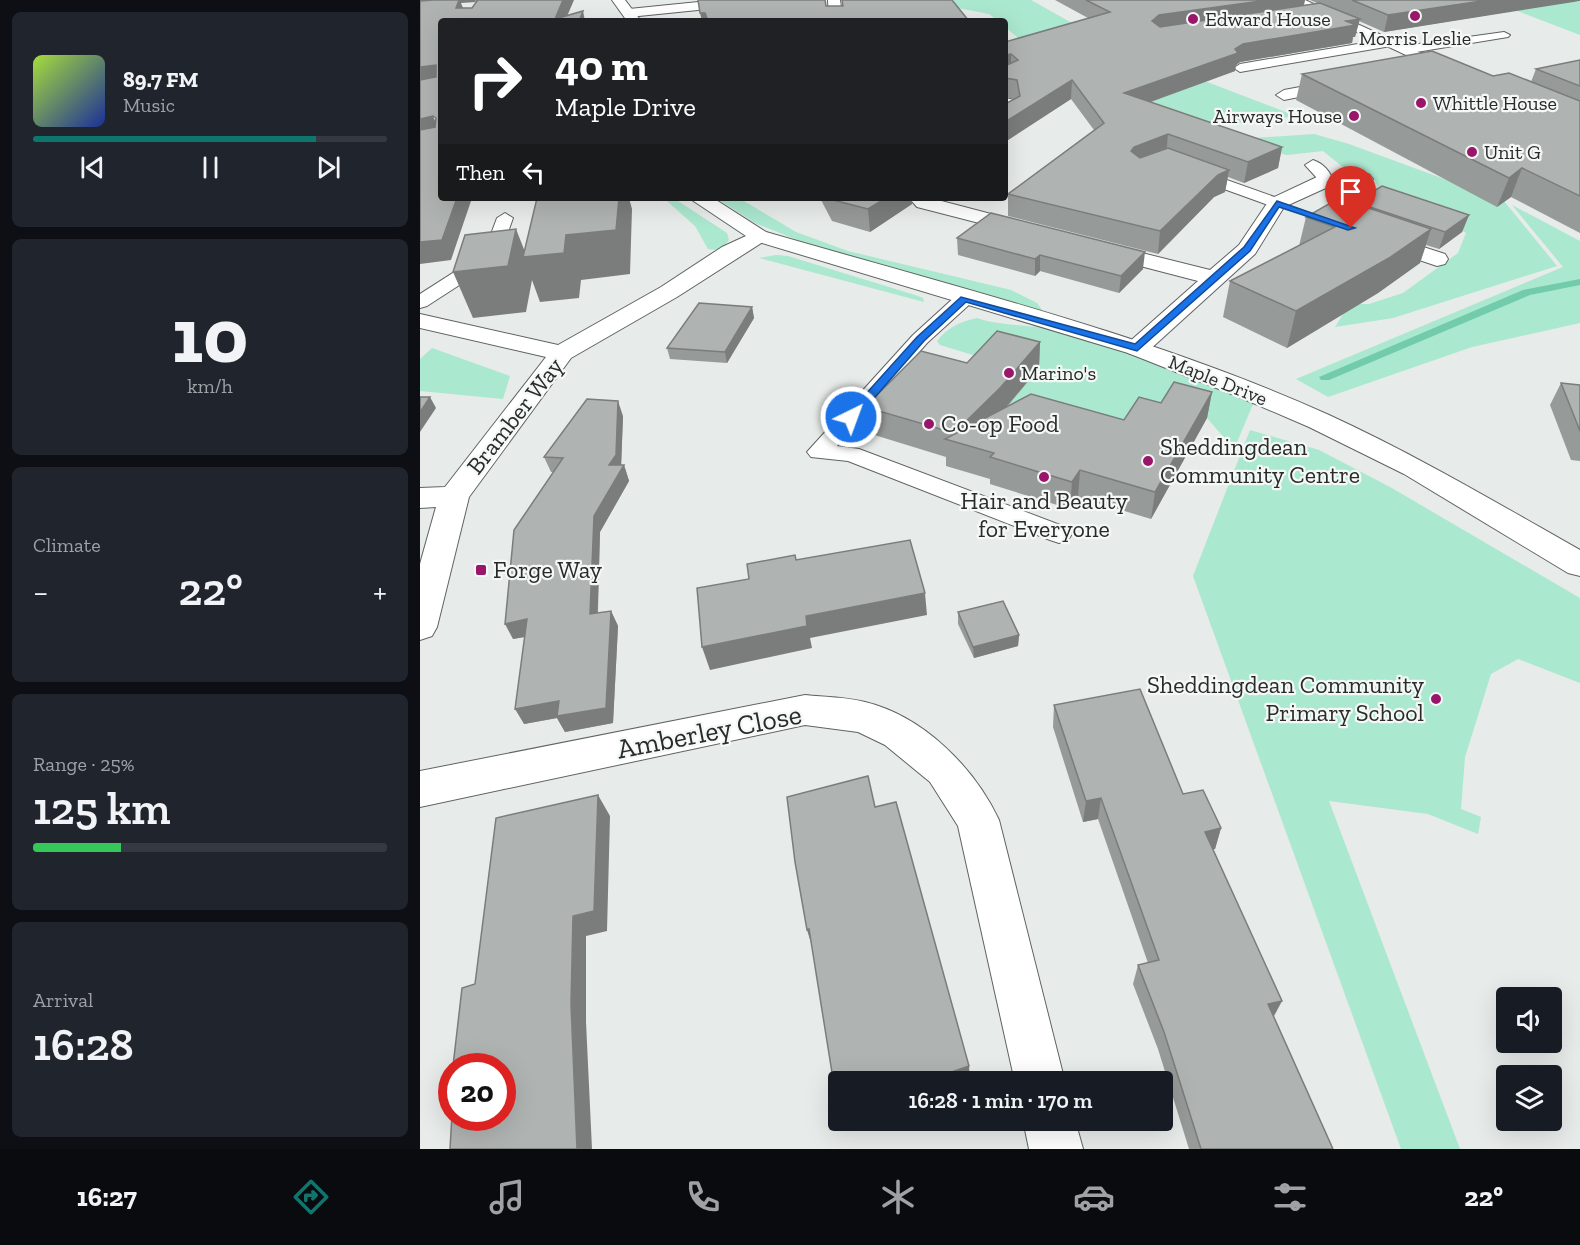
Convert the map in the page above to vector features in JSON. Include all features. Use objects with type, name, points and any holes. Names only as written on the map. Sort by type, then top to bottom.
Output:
[{"type":"street","points":[[618,0],[631,17],[757,0]]},
{"type":"street","points":[[834,0],[836,18]]},
{"type":"street","points":[[1294,0],[1471,80]]},
{"type":"street","points":[[1412,71],[1439,66]]},
{"type":"street","points":[[1284,95],[1354,82]]},
{"type":"street","points":[[1137,348],[1247,249],[1277,203],[1319,173],[1363,179]]},
{"type":"street","name":"Maple Drive","points":[[704,201],[759,237],[1137,348],[1319,421],[1414,468],[1580,565]]},
{"type":"street","points":[[922,201],[1051,236]]},
{"type":"street","points":[[1277,203],[1308,214]]},
{"type":"street","points":[[1361,232],[1437,259]]},
{"type":"street","name":"Bramber Way","points":[[420,627],[454,496],[562,353],[759,237]]},
{"type":"street","points":[[1086,245],[1213,278]]},
{"type":"street","points":[[420,321],[562,353]]},
{"type":"street","points":[[420,498],[454,496]]},
{"type":"street","name":"Amberley Close","points":[[420,789],[805,710],[864,717],[899,734],[944,770],[978,820],[1037,1071]]},
{"type":"street","points":[[1052,1131],[1056,1149]]},
{"type":"lane","points":[[1296,18],[1321,14]]},
{"type":"lane","points":[[1404,50],[1504,35]]},
{"type":"lane","points":[[1240,68],[1387,43]]},
{"type":"lane","points":[[1176,166],[1277,203]]},
{"type":"lane","points":[[420,302],[492,256],[504,218]]},
{"type":"lane","points":[[964,299],[920,339],[819,452],[851,454],[1059,534]]},
{"type":"green space","points":[[916,0],[1031,0],[1113,46],[1296,116],[1206,127],[1028,46],[1008,29],[1008,18],[994,18],[989,14]]},
{"type":"green space","points":[[1489,0],[1580,2],[1580,35]]},
{"type":"green space","points":[[1314,134],[1349,144],[1504,201],[1557,266],[1393,318],[1335,327],[1349,304],[1369,304],[1403,293],[1458,253],[1466,233],[1425,208],[1383,195],[1372,175],[1344,168],[1323,151],[1287,155],[1226,140]]},
{"type":"green space","points":[[667,201],[678,201],[727,233],[729,240],[715,250],[708,249],[695,226]]},
{"type":"green space","points":[[721,201],[744,201],[796,232],[848,251],[1011,290],[1037,303],[1042,310],[1041,313],[819,249],[755,223]]},
{"type":"green space","points":[[1512,205],[1580,241],[1580,323],[1472,347],[1328,397],[1296,379],[1563,267]]},
{"type":"green space","points":[[776,255],[788,256],[915,295],[923,298],[924,302],[759,258]]},
{"type":"green space","points":[[977,318],[997,323],[1049,329],[1084,338],[1254,402],[1234,449],[1207,418],[1157,429],[1002,413],[1038,367],[993,361],[940,345],[937,341],[955,326]]},
{"type":"green space","points":[[432,348],[510,376],[503,399],[420,391],[420,359]]},
{"type":"green space","points":[[1250,430],[1319,450],[1390,487],[1580,598],[1580,683],[1518,659],[1491,674],[1465,757],[1461,809],[1481,817],[1478,834],[1428,814],[1329,801],[1460,1149],[1401,1149],[1193,576]]},
{"type":"building","points":[[459,0],[456,8],[472,8],[476,0],[563,0],[555,18],[438,18],[438,201],[456,201],[442,240],[420,242],[420,130],[435,127],[436,118],[433,116],[420,119],[420,80],[436,77],[436,65],[420,67],[420,1]]},
{"type":"building","points":[[698,0],[825,0],[826,6],[843,6],[842,0],[952,0],[967,18],[707,18],[705,13],[700,13]]},
{"type":"building","points":[[1086,0],[1268,0],[1159,15],[1152,21],[1160,27],[1320,3],[1360,19],[1346,21],[1356,25],[1243,44],[1235,49],[1238,53],[1124,93],[1282,147],[1248,162],[1168,134],[1134,147],[1131,151],[1140,158],[1168,148],[1229,170],[1218,175],[1160,231],[1008,194],[1104,123],[1072,80],[1008,120],[1008,102],[1020,96],[1017,80],[1008,78],[1008,65],[1018,60],[1011,54],[1008,54],[1008,41],[1110,12]]},
{"type":"building","points":[[1352,0],[1488,0],[1388,15]]},
{"type":"building","points":[[583,11],[580,18],[558,18]]},
{"type":"building","points":[[1432,51],[1493,76],[1509,73],[1580,101],[1580,196],[1522,168],[1509,178],[1302,74]]},
{"type":"building","points":[[1580,60],[1580,86],[1536,69]]},
{"type":"building","points":[[1382,186],[1469,215],[1445,232],[1355,202]]},
{"type":"building","points":[[1339,198],[1431,229],[1389,258],[1296,311],[1230,281],[1335,227],[1306,217]]},
{"type":"building","points":[[536,201],[619,201],[616,230],[566,235],[564,253],[523,257]]},
{"type":"building","points":[[837,201],[881,201],[868,209]]},
{"type":"building","points":[[991,213],[1145,252],[1121,276],[1040,255],[1035,259],[957,238]]},
{"type":"building","points":[[516,229],[508,266],[453,272],[465,235]]},
{"type":"building","points":[[699,303],[752,307],[725,352],[667,348]]},
{"type":"building","points":[[997,331],[1040,342],[1000,388],[954,433],[865,407],[921,351],[967,363]]},
{"type":"building","points":[[1174,382],[1212,392],[1155,492],[1080,470],[1072,482],[990,457],[994,453],[945,439],[1031,394],[1124,420],[1139,397],[1161,403]]},
{"type":"building","points":[[1561,383],[1580,385],[1580,431]]},
{"type":"building","points":[[420,397],[430,397],[420,412]]},
{"type":"building","points":[[587,399],[618,401],[616,455],[609,465],[624,465],[594,516],[590,614],[611,611],[606,708],[557,716],[559,701],[515,709],[527,619],[505,624],[514,530],[563,458],[544,457]]},
{"type":"building","points":[[910,540],[925,593],[806,616],[807,626],[702,647],[697,588],[749,579],[747,564],[795,555],[796,560]]},
{"type":"building","points":[[1003,601],[1019,635],[973,647],[958,612]]},
{"type":"building","points":[[1140,689],[1183,794],[1203,790],[1221,828],[1205,832],[1282,1001],[1268,1004],[1333,1149],[1201,1149],[1164,1032],[1138,965],[1159,960],[1101,798],[1086,801],[1054,705]]},
{"type":"building","points":[[868,776],[875,807],[896,802],[969,1066],[955,1071],[832,1071],[809,929],[807,930],[795,862],[787,797]]},
{"type":"building","points":[[598,795],[594,911],[573,916],[571,1004],[577,1149],[450,1149],[451,1131],[516,1131],[516,1053],[454,1053],[462,988],[475,984],[496,818]]},
{"type":"waterway","points":[[1325,377],[1527,292],[1580,282]]},
{"type":"place","name":"Morris Leslie","points":[[1415,16]]},
{"type":"place","name":"Edward House","points":[[1193,19]]},
{"type":"place","name":"Whittle House","points":[[1421,103]]},
{"type":"place","name":"Airways House","points":[[1354,116]]},
{"type":"place","name":"Unit G","points":[[1472,152]]},
{"type":"place","name":"Marino's","points":[[1009,373]]},
{"type":"place","name":"Co-op Food","points":[[929,424]]},
{"type":"place","name":"Sheddingdean Community Centre","points":[[1148,461]]},
{"type":"place","name":"Hair and Beauty for Everyone","points":[[1044,477]]},
{"type":"place","name":"Forge Way","points":[[481,570]]},
{"type":"place","name":"Sheddingdean Community Primary School","points":[[1436,699]]},
{"type":"route","points":[[851,417],[920,339],[964,299],[1137,348],[1247,249],[1277,203],[1351,228]]}]
